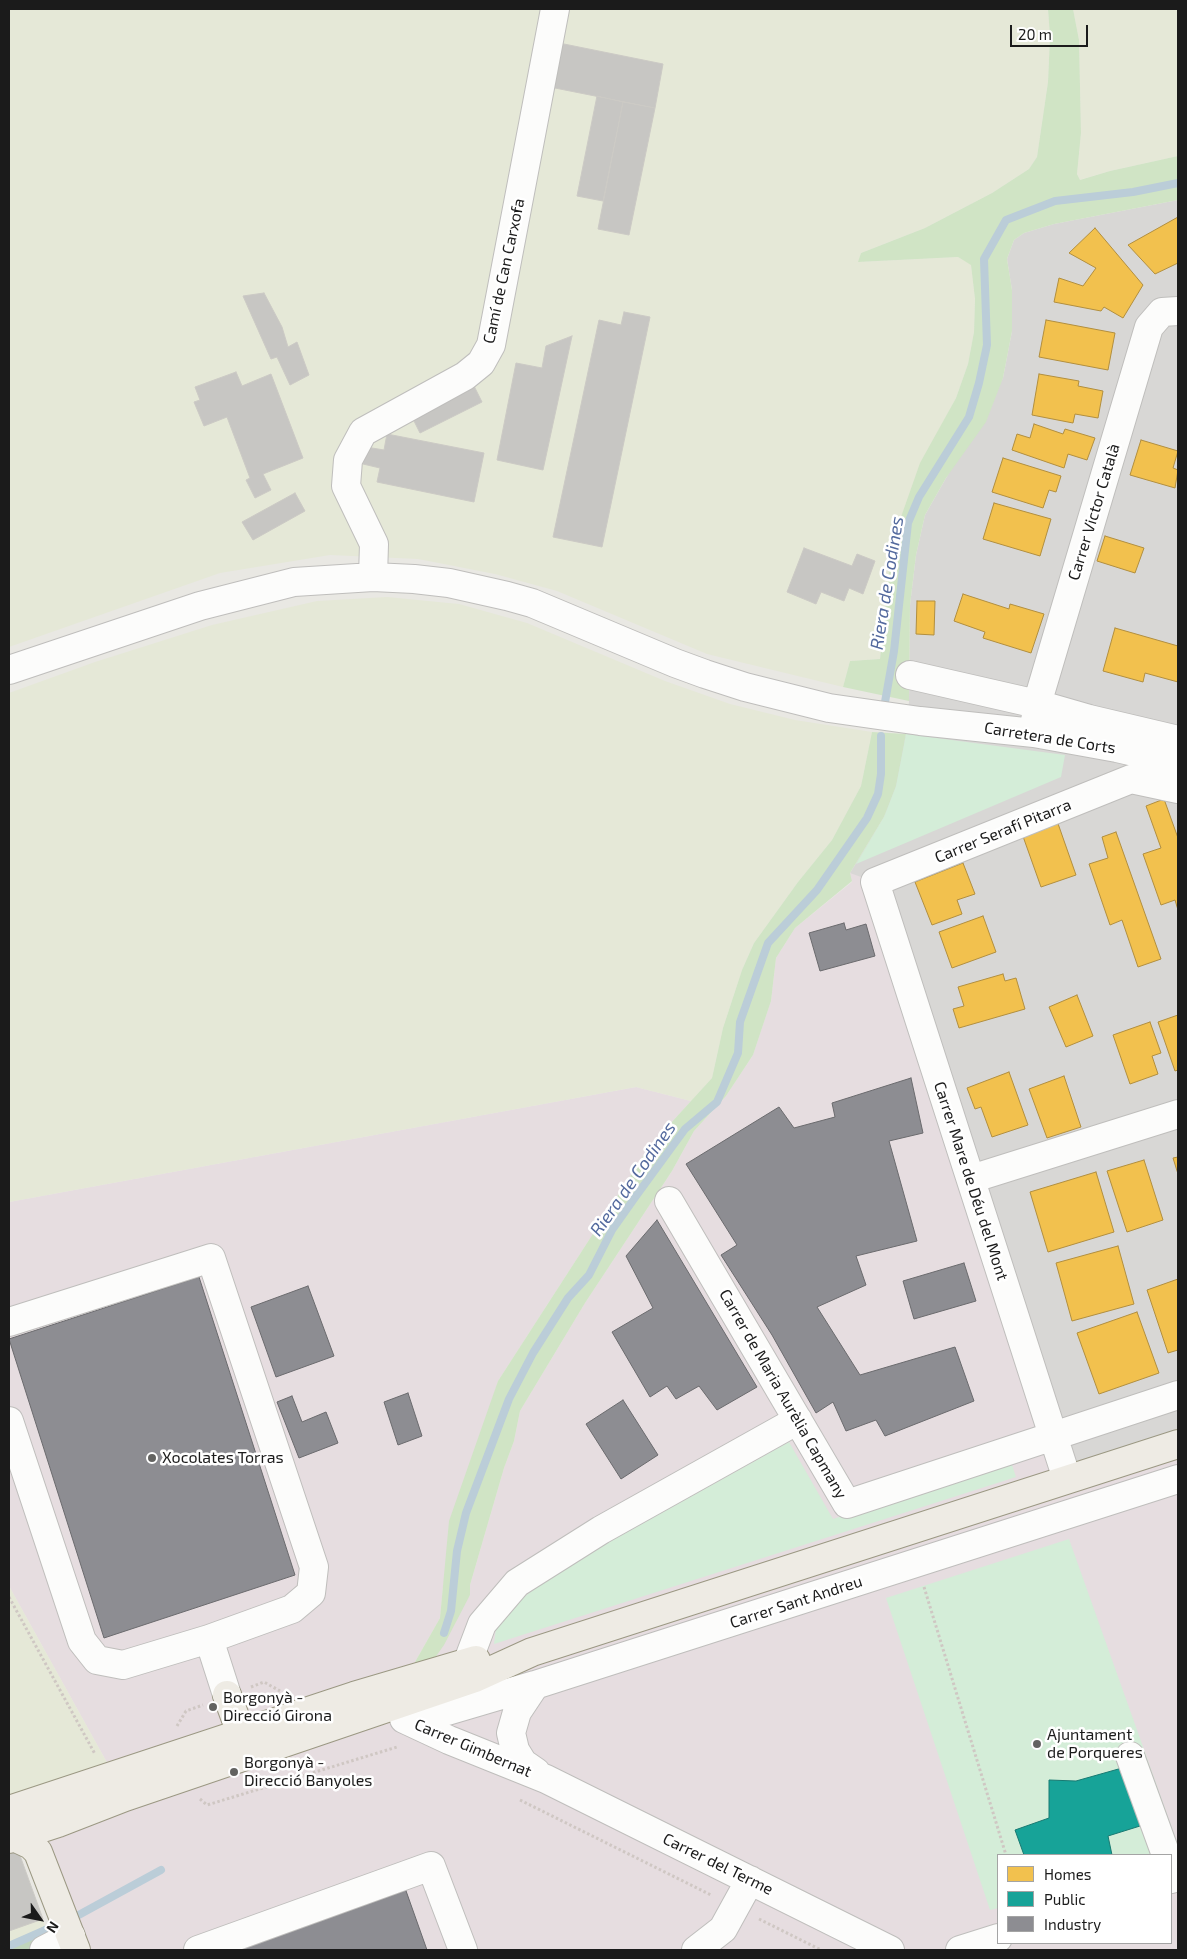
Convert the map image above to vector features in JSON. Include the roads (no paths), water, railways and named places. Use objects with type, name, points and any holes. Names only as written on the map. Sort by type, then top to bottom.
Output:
[{"type":"main road","points":[[28,1835],[125,1797],[475,1678],[532,1652],[1178,1444]]},
{"type":"main road","points":[[9,1810],[170,1757],[240,1730],[468,1661],[532,1652]]},
{"type":"main road","points":[[227,1696],[250,1707],[273,1713],[310,1710]]},
{"type":"main road","points":[[125,1797],[162,1773],[225,1751],[236,1742],[240,1730],[227,1696]]},
{"type":"main road","points":[[170,1757],[196,1740],[214,1720],[227,1696]]},
{"type":"main road","points":[[240,1730],[253,1736],[261,1736],[336,1716],[376,1712]]},
{"type":"main road","points":[[28,1835],[40,1815],[52,1808],[111,1786],[144,1765]]},
{"type":"main road","points":[[28,1835],[56,1897],[73,1943]]},
{"type":"street","name":"Camí de Can Carxofa","points":[[373,577],[374,544],[346,486],[348,460],[363,432],[465,376],[481,363],[491,344],[555,9]]},
{"type":"street","name":"Carrer Victor Català","points":[[1034,733],[1037,704],[1149,327],[1162,312],[1178,311]]},
{"type":"street","name":"Carretera de Corts","points":[[9,670],[200,606],[245,594],[294,582],[373,577],[449,583],[508,596],[539,606],[675,663],[744,687],[829,708],[920,721],[1034,733],[1117,748],[1178,762]]},
{"type":"street","name":"Carretera de Corts","points":[[910,675],[1037,704],[1089,719],[1178,740]]},
{"type":"street","name":"Carrer Serafí Pitarra","points":[[875,882],[1131,779],[1178,790]]},
{"type":"street","name":"Carrer Mare de Déu del Mont","points":[[875,882],[1067,1479]]},
{"type":"street","points":[[971,1180],[1178,1114]]},
{"type":"street","name":"Carrer de Maria Aurèlia Capmany","points":[[669,1201],[847,1504],[1053,1436]]},
{"type":"street","points":[[9,1322],[211,1258],[314,1567],[311,1593],[292,1609],[209,1639],[123,1665],[97,1660],[82,1640],[9,1421]]},
{"type":"street","points":[[1053,1436],[1178,1395]]},
{"type":"street","points":[[468,1661],[482,1624],[517,1583],[601,1530],[798,1420]]},
{"type":"street","name":"Carrer Sant Andreu","points":[[413,1721],[535,1685],[1178,1479]]},
{"type":"street","points":[[209,1639],[227,1696]]},
{"type":"street","name":"Carrer Gimbernat","points":[[535,1685],[517,1712],[511,1733],[515,1750],[523,1763],[546,1779]]},
{"type":"street","name":"Carrer Gimbernat","points":[[376,1712],[413,1721],[449,1740],[546,1779]]},
{"type":"street","points":[[1130,1756],[1166,1854]]},
{"type":"street","name":"Carrer del Terme","points":[[546,1779],[890,1950]]},
{"type":"street","points":[[213,1948],[431,1866],[463,1950]]},
{"type":"street","points":[[696,1950],[723,1928],[750,1880]]},
{"type":"street","points":[[960,1950],[997,1938]]},
{"type":"street","points":[[44,1950],[73,1943]]},
{"type":"waterway","name":"Riera de Codines","points":[[885,702],[894,651],[908,523],[919,497],[969,417],[987,345],[984,259],[1006,220],[1055,201],[1133,192],[1178,183]]},
{"type":"waterway","name":"Riera de Codines","points":[[444,1633],[451,1611],[457,1551],[466,1513],[509,1399],[533,1353],[568,1298],[589,1275],[612,1230],[685,1129],[717,1102],[738,1053],[740,1022],[768,943],[817,890],[867,818],[878,794],[881,774],[881,736]]},
{"type":"waterway","name":"Riera de Codines","points":[[9,1946],[75,1917],[161,1870]]},
{"type":"place","name":"Xocolates Torras","points":[[152,1458]]},
{"type":"place","name":"Borgonyà - Direcció Girona","points":[[213,1707]]},
{"type":"place","name":"Ajuntament de Porqueres","points":[[1037,1744]]},
{"type":"place","name":"Borgonyà - Direcció Banyoles","points":[[234,1772]]}]
